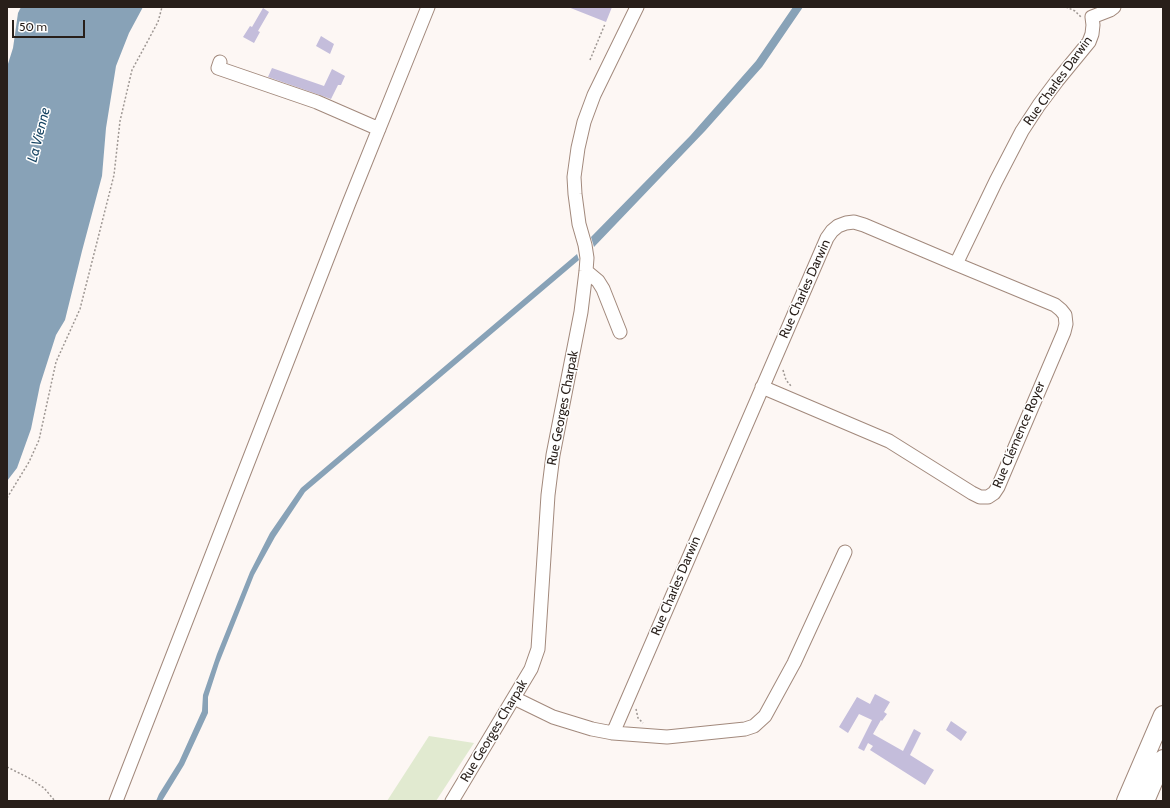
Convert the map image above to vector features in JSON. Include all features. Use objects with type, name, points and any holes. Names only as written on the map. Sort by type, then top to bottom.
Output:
[{"type":"highway","points":[[1126,801],[1163,715]]},
{"type":"highway","points":[[1145,801],[1163,759]]},
{"type":"street","points":[[116,801],[305,316],[428,7]]},
{"type":"street","name":"Rue Georges Charpak","points":[[452,801],[531,669],[538,649],[552,455],[581,312],[586,271],[587,258],[579,224],[575,194],[574,178],[578,148],[584,122],[594,95],[637,7]]},
{"type":"street","name":"Rue Charles Darwin","points":[[613,733],[827,238],[838,226],[854,222],[956,264],[1022,131],[1057,81],[1089,42],[1094,25],[1087,15],[1110,10],[1114,7]]},
{"type":"street","points":[[220,62],[218,68],[317,102],[379,129]]},
{"type":"street","name":"Rue Clémence Royer","points":[[762,387],[889,441],[972,493],[980,497],[988,497],[994,493],[1064,332],[1066,324],[1065,315],[1054,305],[956,264]]},
{"type":"street","points":[[586,271],[598,281],[603,289],[620,332]]},
{"type":"street","points":[[514,698],[553,717],[592,730],[613,733],[667,737],[745,729],[754,726],[765,716],[801,651],[845,552]]},
{"type":"path","points":[[7,498],[29,462],[39,440],[56,362],[80,309],[114,175],[120,121],[132,70],[158,22],[162,7]]},
{"type":"path","points":[[1066,7],[1078,14],[1087,15]]},
{"type":"path","points":[[590,60],[605,24]]},
{"type":"path","points":[[780,371],[783,364]]},
{"type":"path","points":[[783,368],[786,380],[793,388]]},
{"type":"path","points":[[636,706],[636,714],[644,724]]},
{"type":"path","points":[[7,766],[44,788],[55,801]]},
{"type":"green space","points":[[429,736],[474,743],[436,801],[387,801]]},
{"type":"water","name":"La Vienne","points":[[21,7],[143,7],[129,33],[116,66],[106,128],[102,176],[65,320],[56,335],[40,385],[31,429],[17,468],[7,481],[7,67],[13,48],[18,13]]},
{"type":"water","points":[[793,7],[803,7],[762,67],[705,131],[594,247],[591,237],[690,136],[756,61]]},
{"type":"water","points":[[577,254],[579,260],[305,492],[275,537],[254,575],[219,663],[208,697],[208,713],[184,765],[162,801],[156,801],[179,762],[202,711],[203,695],[217,654],[250,572],[270,533],[301,488]]},
{"type":"building","points":[[568,7],[612,7],[606,22]]},
{"type":"building","points":[[263,8],[269,12],[258,31],[260,32],[254,43],[243,37],[250,26],[252,27]]},
{"type":"building","points":[[321,36],[334,44],[330,54],[316,46]]},
{"type":"building","points":[[272,68],[324,86],[332,69],[345,76],[341,85],[338,85],[331,99],[268,77]]},
{"type":"building","points":[[875,694],[890,702],[884,712],[887,714],[882,721],[881,720],[873,734],[903,751],[914,729],[921,733],[910,755],[934,770],[925,785],[870,750],[873,746],[868,743],[864,751],[858,748],[872,720],[859,714],[848,733],[839,727],[857,697],[870,704]]},
{"type":"building","points":[[951,721],[967,732],[961,741],[946,730]]}]
